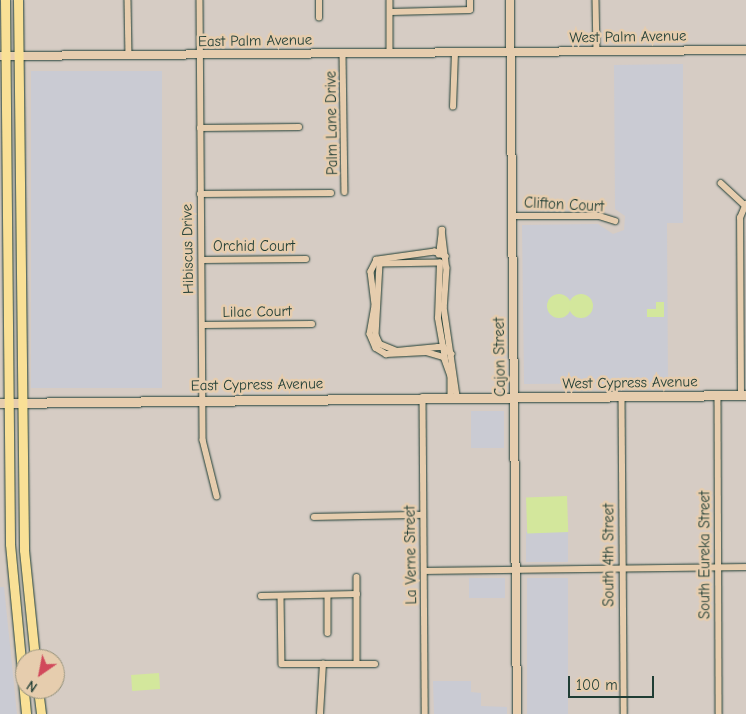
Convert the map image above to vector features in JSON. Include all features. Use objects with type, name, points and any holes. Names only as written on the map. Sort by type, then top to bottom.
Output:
[{"type":"main road","points":[[5,0],[2,56],[4,403],[10,544],[26,714]]},
{"type":"main road","points":[[18,0],[24,550],[34,649]]},
{"type":"main road","name":"West Cypress Avenue","points":[[514,397],[744,395]]},
{"type":"main road","name":"East Cypress Avenue","points":[[4,403],[454,396],[514,397]]},
{"type":"main road","points":[[39,699],[40,714]]},
{"type":"street","points":[[128,0],[129,55]]},
{"type":"street","name":"Hibiscus Drive","points":[[200,0],[202,55],[200,194],[204,450],[217,496]]},
{"type":"street","points":[[319,0],[319,18]]},
{"type":"street","points":[[390,0],[390,53]]},
{"type":"street","points":[[391,12],[470,10],[470,0]]},
{"type":"street","name":"Cajon Street","points":[[510,0],[517,714]]},
{"type":"street","points":[[596,0],[597,51]]},
{"type":"street","name":"West Palm Avenue","points":[[510,52],[746,50]]},
{"type":"street","points":[[453,106],[455,52]]},
{"type":"street","name":"East Palm Avenue","points":[[2,56],[510,52]]},
{"type":"street","name":"Palm Lane Drive","points":[[343,54],[344,192]]},
{"type":"street","points":[[200,128],[299,127]]},
{"type":"street","points":[[721,183],[745,205],[740,218],[744,395]]},
{"type":"street","points":[[200,194],[332,193]]},
{"type":"street","name":"Clifton Court","points":[[512,216],[600,216],[615,221]]},
{"type":"street","points":[[442,230],[446,257],[444,307],[452,354],[454,396],[443,348],[438,303],[439,253],[442,230]]},
{"type":"street","points":[[445,359],[426,352],[386,354],[376,348],[370,334],[375,306],[371,272],[377,260],[384,256],[439,253],[446,257]]},
{"type":"street","name":"Orchid Court","points":[[202,260],[306,259]]},
{"type":"street","points":[[440,263],[380,264],[376,335],[390,350],[443,348],[452,354]]},
{"type":"street","name":"Lilac Court","points":[[202,325],[312,324]]},
{"type":"street","name":"South 4th Street","points":[[622,396],[624,714]]},
{"type":"street","name":"South Eureka Street","points":[[718,396],[719,714]]},
{"type":"street","name":"La Verne Street","points":[[423,397],[425,714]]},
{"type":"street","points":[[314,517],[423,515]]},
{"type":"street","points":[[424,571],[622,566],[746,567]]},
{"type":"street","points":[[356,577],[357,664]]},
{"type":"street","points":[[261,596],[357,594]]},
{"type":"street","points":[[328,595],[328,633]]},
{"type":"street","points":[[281,596],[282,664],[376,664]]},
{"type":"street","points":[[320,714],[323,664]]},
{"type":"shaded area","points":[[683,64],[683,223],[667,223],[668,383],[524,384],[522,225],[598,224],[613,234],[624,230],[625,216],[615,209],[614,65]]},
{"type":"shaded area","points":[[31,71],[162,71],[162,388],[31,388]]},
{"type":"shaded area","points":[[471,411],[504,411],[504,448],[471,448]]},
{"type":"shaded area","points":[[526,532],[568,532],[568,562],[526,562]]},
{"type":"shaded area","points":[[469,578],[505,578],[505,598],[469,598]]},
{"type":"shaded area","points":[[527,578],[568,578],[568,714],[527,714]]},
{"type":"shaded area","points":[[0,587],[4,587],[17,714],[0,714]]},
{"type":"shaded area","points":[[433,681],[471,681],[471,692],[481,693],[481,706],[507,707],[507,714],[434,714]]},
{"type":"green space","points":[[559,294],[568,297],[571,306],[568,315],[559,318],[550,315],[547,306],[550,297]]},
{"type":"green space","points":[[581,294],[586,295],[592,301],[592,311],[586,317],[581,318],[576,317],[570,311],[569,306],[570,301],[576,295]]},
{"type":"green space","points":[[656,302],[664,302],[664,317],[647,317],[647,309],[656,309]]},
{"type":"green space","points":[[567,496],[568,532],[527,533],[526,497]]},
{"type":"green space","points":[[159,673],[160,689],[132,691],[131,675]]}]
